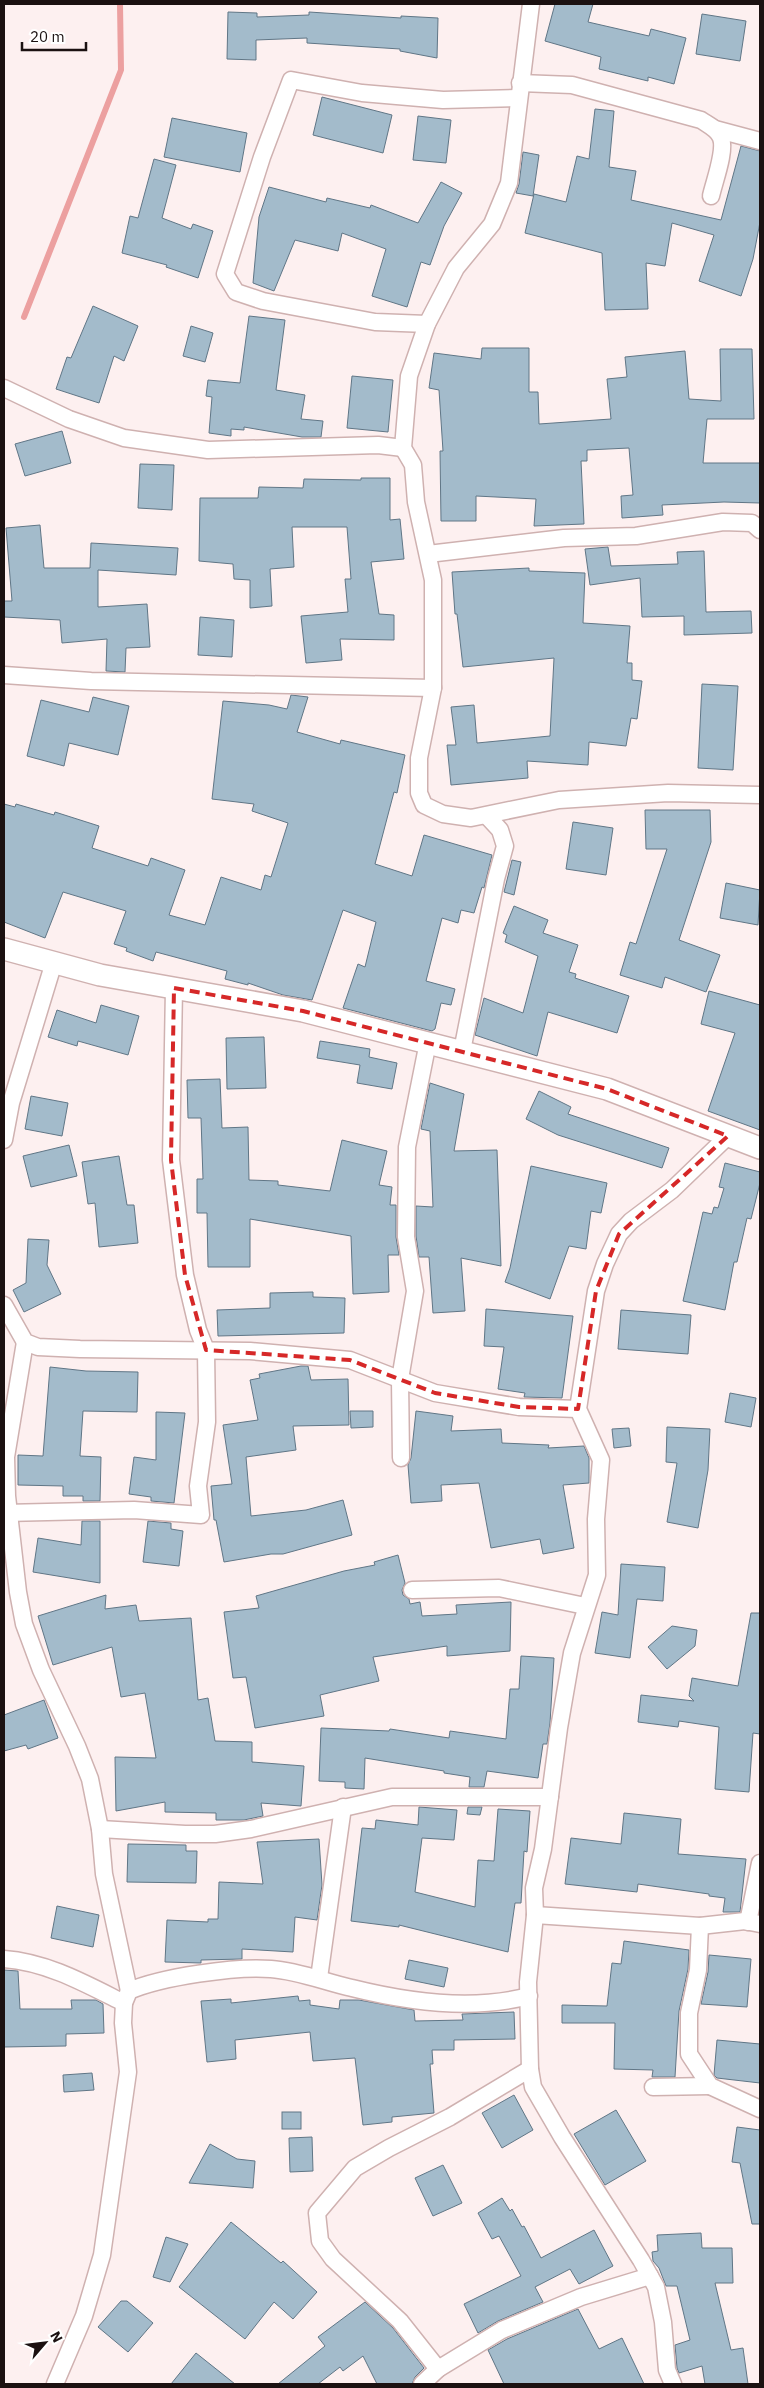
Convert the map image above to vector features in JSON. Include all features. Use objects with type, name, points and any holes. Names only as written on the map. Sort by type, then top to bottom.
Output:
[{"type":"street","points":[[531,4],[509,183],[492,224],[456,268],[427,324],[409,376],[402,448],[413,465],[416,502],[434,580],[433,688],[418,758],[419,793],[424,805],[443,814],[471,818],[559,800],[760,791]]},
{"type":"street","points":[[427,324],[375,322],[263,301],[236,292],[225,274],[262,157],[291,80],[362,93],[443,100],[572,85],[701,120],[715,129],[760,141]]},
{"type":"street","points":[[711,196],[722,151],[722,138],[715,129]]},
{"type":"street","points":[[4,388],[69,419],[124,438],[208,450],[378,445],[402,448]]},
{"type":"street","points":[[428,554],[564,538],[636,536],[723,522],[752,523],[760,530]]},
{"type":"street","points":[[4,675],[91,681],[433,688]]},
{"type":"street","points":[[500,830],[508,811]]},
{"type":"street","points":[[462,1051],[496,879],[505,846],[500,830],[487,816]]},
{"type":"street","points":[[4,949],[100,975],[303,1012],[428,1042],[607,1089],[760,1148]]},
{"type":"street","points":[[4,1140],[11,1103],[54,962]]},
{"type":"street","points":[[6,1513],[134,1510],[201,1515],[198,1486],[207,1422],[206,1350],[198,1330],[185,1275],[171,1160],[174,988]]},
{"type":"street","points":[[401,1458],[400,1379],[415,1291],[406,1237],[407,1147],[428,1042]]},
{"type":"street","points":[[673,2384],[667,2370],[663,2322],[656,2287],[533,2087],[530,2069],[528,1982],[535,1915],[534,1888],[543,1849],[572,1654],[597,1575],[596,1518],[601,1460],[578,1409],[596,1291],[605,1264],[619,1234],[631,1221],[672,1190],[728,1136]]},
{"type":"street","points":[[4,1305],[25,1342],[6,1457],[6,1513],[24,1624],[41,1670],[78,1746],[90,1778],[100,1829],[104,1874],[126,1997],[123,2024],[128,2072],[102,2255],[84,2316],[55,2384]]},
{"type":"street","points":[[25,1342],[38,1347],[250,1351],[350,1360],[435,1393],[519,1407],[578,1409]]},
{"type":"street","points":[[412,1590],[500,1588],[586,1606]]},
{"type":"street","points":[[100,1829],[215,1834],[251,1829],[392,1797],[550,1797]]},
{"type":"street","points":[[319,1978],[343,1807]]},
{"type":"street","points":[[535,1915],[700,1926],[754,1923],[760,1863]]},
{"type":"street","points":[[700,1926],[698,1970],[689,2013],[689,2054],[710,2086]]},
{"type":"street","points":[[4,1959],[15,1960],[68,1974],[126,1997]]},
{"type":"street","points":[[126,1997],[145,1984],[241,1969],[271,1969],[319,1978],[349,1988],[401,2000],[456,2003],[510,2000],[529,1996]]},
{"type":"street","points":[[438,2369],[400,2321],[332,2258],[320,2242],[317,2213],[355,2168],[389,2148],[450,2117],[530,2069]]},
{"type":"street","points":[[653,2086],[710,2086],[760,2109]]},
{"type":"street","points":[[422,2384],[438,2369],[502,2330],[581,2297],[650,2276]]},
{"type":"highlighted area","points":[[174,988],[303,1011],[607,1089],[728,1136],[619,1234],[596,1291],[578,1409],[519,1407],[435,1393],[350,1360],[206,1350],[185,1275],[171,1160]]},
{"type":"building","points":[[555,4],[593,4],[588,22],[649,36],[651,29],[686,38],[674,84],[648,77],[648,81],[599,69],[601,57],[545,41]]},
{"type":"building","points":[[228,12],[257,13],[257,17],[309,15],[309,12],[401,18],[401,16],[438,18],[437,58],[400,51],[400,49],[307,43],[307,38],[256,40],[256,60],[227,59]]},
{"type":"building","points":[[702,14],[746,21],[740,61],[696,54]]},
{"type":"building","points":[[322,97],[392,115],[383,153],[313,135]]},
{"type":"building","points":[[595,109],[614,111],[609,167],[636,171],[631,200],[721,220],[741,146],[760,151],[760,222],[753,259],[741,296],[699,281],[714,235],[672,223],[665,266],[646,263],[648,309],[605,310],[602,253],[525,233],[534,194],[566,202],[577,156],[589,159]]},
{"type":"building","points":[[418,116],[451,120],[446,163],[413,160]]},
{"type":"building","points":[[172,118],[247,133],[240,172],[164,157]]},
{"type":"building","points":[[523,152],[539,155],[533,196],[516,193]]},
{"type":"building","points":[[154,159],[176,165],[162,218],[191,229],[193,224],[213,231],[198,278],[166,267],[167,265],[122,253],[130,216],[138,218]]},
{"type":"building","points":[[441,182],[462,193],[444,226],[430,265],[421,262],[407,307],[372,296],[386,249],[342,233],[338,251],[295,240],[274,291],[253,283],[259,217],[269,187],[326,202],[327,198],[370,208],[371,205],[418,223]]},
{"type":"building","points":[[93,306],[138,326],[124,361],[114,356],[99,403],[56,389],[67,357],[71,358]]},
{"type":"building","points":[[249,316],[285,320],[276,390],[305,395],[301,419],[323,421],[321,437],[302,437],[244,427],[244,430],[231,429],[231,436],[209,433],[212,397],[206,396],[208,380],[240,383]]},
{"type":"building","points":[[191,326],[213,333],[205,362],[183,356]]},
{"type":"building","points":[[482,348],[529,348],[529,392],[538,392],[539,424],[611,419],[607,379],[627,377],[625,357],[685,351],[689,399],[721,401],[720,349],[752,349],[754,419],[707,419],[703,463],[760,463],[760,503],[724,502],[662,505],[663,515],[622,518],[621,496],[633,495],[629,448],[587,450],[587,461],[581,461],[584,524],[534,526],[536,499],[476,496],[476,521],[441,521],[440,451],[443,451],[439,390],[429,388],[434,353],[481,359]]},
{"type":"building","points":[[352,376],[393,380],[388,432],[347,428]]},
{"type":"building","points":[[62,431],[71,463],[25,476],[15,444]]},
{"type":"building","points":[[140,464],[174,465],[172,510],[138,508]]},
{"type":"building","points":[[361,478],[390,478],[390,520],[400,519],[404,559],[371,562],[379,614],[394,615],[394,640],[340,639],[342,660],[306,663],[301,616],[348,612],[345,579],[351,579],[347,527],[292,527],[294,567],[270,569],[272,606],[250,608],[250,580],[234,579],[233,564],[199,561],[200,498],[258,498],[259,487],[303,488],[304,479],[361,480]]},
{"type":"building","points":[[40,525],[44,568],[90,568],[91,543],[178,548],[176,575],[98,570],[98,607],[147,604],[150,647],[126,648],[125,672],[106,671],[107,639],[62,643],[60,620],[4,617],[4,601],[12,601],[6,528]]},
{"type":"building","points":[[608,547],[611,566],[678,564],[677,552],[704,551],[706,612],[751,611],[752,633],[684,635],[684,616],[642,617],[640,578],[590,585],[585,549]]},
{"type":"building","points":[[529,568],[529,571],[585,573],[583,623],[630,626],[627,663],[632,663],[632,680],[642,681],[637,719],[631,718],[626,746],[589,742],[588,765],[527,761],[528,778],[451,785],[447,745],[456,745],[451,707],[474,705],[477,743],[550,736],[554,658],[463,667],[457,614],[455,614],[452,572]]},
{"type":"building","points":[[200,617],[234,620],[232,657],[198,655]]},
{"type":"building","points":[[702,684],[738,686],[733,770],[698,768]]},
{"type":"building","points":[[291,695],[308,697],[297,732],[340,744],[341,740],[405,755],[397,793],[394,792],[375,864],[412,876],[424,835],[492,855],[484,888],[482,887],[474,913],[461,910],[458,923],[442,918],[426,981],[455,989],[451,1005],[441,1003],[435,1029],[432,1031],[343,1008],[358,964],[365,967],[376,922],[343,910],[312,1000],[283,995],[248,983],[248,985],[225,979],[227,971],[156,952],[153,961],[126,951],[127,948],[114,944],[126,911],[63,892],[45,938],[4,922],[4,804],[15,807],[16,804],[54,815],[55,812],[99,826],[92,848],[148,866],[151,858],[185,870],[169,915],[205,925],[221,877],[261,890],[265,875],[271,877],[288,823],[252,811],[254,804],[212,799],[223,701],[269,705],[287,709]]},
{"type":"building","points":[[93,697],[129,706],[118,755],[69,743],[64,766],[27,756],[41,700],[89,712]]},
{"type":"building","points":[[645,810],[710,810],[711,842],[679,940],[720,955],[706,992],[665,977],[662,988],[620,975],[630,942],[636,944],[667,849],[646,849]]},
{"type":"building","points":[[573,822],[613,828],[606,875],[566,869]]},
{"type":"building","points":[[512,860],[521,862],[514,895],[504,892]]},
{"type":"building","points":[[726,883],[760,890],[758,925],[720,918]]},
{"type":"building","points":[[514,906],[548,920],[543,933],[578,945],[569,972],[576,974],[575,978],[629,996],[617,1033],[548,1012],[537,1056],[475,1035],[484,998],[523,1013],[538,956],[505,942],[507,935],[503,933]]},
{"type":"building","points":[[709,991],[760,1005],[760,1130],[708,1111],[735,1033],[701,1024]]},
{"type":"building","points":[[101,1005],[139,1016],[128,1055],[78,1041],[77,1046],[48,1037],[57,1010],[96,1023]]},
{"type":"building","points":[[264,1037],[266,1088],[227,1089],[226,1038]]},
{"type":"building","points":[[320,1041],[370,1049],[369,1057],[397,1063],[392,1089],[357,1083],[360,1065],[317,1058]]},
{"type":"building","points":[[220,1079],[222,1128],[248,1127],[249,1180],[278,1181],[278,1185],[330,1191],[342,1140],[387,1151],[379,1185],[392,1187],[390,1205],[396,1205],[396,1237],[399,1255],[388,1255],[389,1292],[353,1294],[351,1236],[250,1219],[250,1267],[208,1267],[207,1213],[197,1213],[197,1179],[203,1179],[201,1118],[188,1118],[187,1080]]},
{"type":"building","points":[[430,1083],[464,1094],[454,1151],[497,1150],[501,1266],[461,1258],[465,1311],[433,1313],[429,1257],[419,1257],[416,1236],[416,1206],[433,1207],[430,1131],[421,1129]]},
{"type":"building","points":[[539,1091],[571,1107],[568,1114],[669,1148],[662,1168],[558,1135],[526,1119]]},
{"type":"building","points":[[31,1096],[68,1103],[62,1136],[25,1129]]},
{"type":"building","points":[[69,1145],[77,1176],[31,1187],[23,1156]]},
{"type":"building","points":[[119,1156],[127,1205],[134,1205],[138,1243],[99,1247],[95,1203],[88,1204],[82,1162]]},
{"type":"building","points":[[725,1163],[760,1172],[760,1183],[751,1219],[747,1218],[737,1262],[734,1262],[725,1310],[683,1301],[703,1212],[712,1214],[714,1207],[718,1208],[724,1188],[719,1187]]},
{"type":"building","points":[[531,1166],[607,1183],[601,1213],[591,1211],[586,1249],[569,1246],[550,1299],[505,1282],[510,1268]]},
{"type":"building","points":[[28,1239],[49,1240],[47,1265],[61,1294],[24,1312],[13,1290],[26,1283]]},
{"type":"building","points":[[313,1292],[313,1297],[345,1298],[344,1333],[218,1336],[217,1310],[270,1308],[270,1293]]},
{"type":"building","points":[[486,1309],[573,1316],[562,1398],[524,1397],[525,1393],[498,1389],[504,1347],[484,1346]]},
{"type":"building","points":[[621,1310],[691,1315],[688,1354],[618,1349]]},
{"type":"building","points":[[308,1366],[311,1380],[348,1379],[349,1425],[293,1426],[296,1450],[246,1457],[251,1516],[306,1510],[343,1500],[352,1535],[283,1554],[271,1554],[224,1562],[216,1520],[214,1520],[211,1486],[232,1484],[223,1425],[258,1420],[250,1380],[260,1378],[259,1374]]},
{"type":"building","points":[[50,1367],[86,1371],[138,1372],[137,1412],[83,1411],[80,1456],[101,1457],[100,1501],[83,1501],[83,1496],[63,1496],[63,1486],[18,1485],[18,1455],[43,1456]]},
{"type":"building","points":[[730,1393],[756,1398],[751,1427],[725,1422]]},
{"type":"building","points":[[350,1411],[373,1411],[373,1427],[351,1428]]},
{"type":"building","points":[[416,1411],[453,1416],[451,1431],[501,1429],[502,1443],[549,1445],[548,1448],[584,1446],[589,1458],[589,1483],[563,1485],[574,1548],[543,1554],[540,1539],[491,1548],[479,1483],[441,1485],[442,1501],[411,1503],[408,1465],[411,1458]]},
{"type":"building","points":[[156,1412],[185,1413],[174,1503],[151,1501],[151,1497],[129,1494],[134,1457],[156,1460]]},
{"type":"building","points":[[667,1427],[710,1429],[708,1470],[698,1528],[667,1522],[677,1463],[666,1462]]},
{"type":"building","points":[[629,1428],[631,1446],[614,1448],[612,1429]]},
{"type":"building","points":[[82,1521],[100,1521],[100,1583],[33,1572],[38,1538],[81,1545]]},
{"type":"building","points":[[148,1521],[171,1523],[171,1529],[183,1531],[179,1566],[143,1562]]},
{"type":"building","points":[[398,1555],[405,1583],[402,1590],[403,1595],[409,1599],[410,1604],[420,1602],[422,1616],[457,1614],[456,1605],[511,1602],[510,1651],[447,1656],[447,1646],[373,1657],[379,1681],[320,1695],[324,1716],[255,1728],[246,1677],[233,1678],[224,1612],[259,1608],[256,1596],[344,1571],[375,1565],[374,1562]]},
{"type":"building","points":[[621,1564],[665,1567],[663,1601],[637,1599],[630,1658],[595,1653],[602,1612],[618,1615]]},
{"type":"building","points":[[106,1595],[105,1609],[136,1605],[139,1621],[191,1618],[198,1700],[208,1698],[215,1741],[252,1742],[252,1762],[304,1766],[301,1806],[261,1803],[263,1816],[244,1820],[216,1820],[216,1813],[165,1812],[165,1802],[116,1811],[115,1757],[156,1758],[145,1693],[121,1697],[112,1647],[53,1665],[38,1616]]},
{"type":"building","points":[[751,1613],[760,1613],[760,1734],[753,1733],[749,1792],[715,1789],[719,1727],[679,1721],[678,1727],[638,1722],[641,1695],[694,1701],[689,1696],[692,1678],[738,1686]]},
{"type":"building","points":[[672,1626],[697,1630],[695,1646],[667,1669],[648,1647]]},
{"type":"building","points":[[521,1656],[554,1658],[550,1723],[547,1744],[543,1744],[538,1778],[487,1771],[484,1787],[469,1787],[470,1777],[365,1758],[364,1789],[345,1788],[345,1782],[319,1781],[321,1728],[389,1731],[390,1729],[449,1738],[450,1731],[506,1739],[510,1689],[519,1689]]},
{"type":"building","points":[[44,1700],[58,1738],[28,1749],[26,1745],[4,1751],[4,1715]]},
{"type":"building","points":[[419,1807],[457,1810],[454,1840],[422,1838],[415,1892],[475,1907],[478,1860],[494,1861],[498,1809],[530,1811],[527,1852],[524,1851],[521,1903],[515,1903],[508,1952],[399,1925],[399,1927],[351,1921],[362,1828],[375,1829],[376,1820],[418,1825]]},
{"type":"building","points":[[468,1807],[482,1807],[480,1815],[467,1814]]},
{"type":"building","points":[[624,1813],[681,1819],[678,1854],[746,1859],[740,1912],[723,1912],[725,1898],[709,1896],[709,1894],[638,1884],[637,1892],[565,1884],[571,1838],[621,1844]]},
{"type":"building","points":[[319,1839],[322,1885],[317,1920],[295,1917],[293,1952],[242,1949],[242,1959],[201,1960],[201,1963],[165,1962],[167,1920],[208,1922],[208,1919],[218,1919],[219,1882],[263,1884],[257,1842]]},
{"type":"building","points":[[128,1844],[186,1845],[186,1851],[197,1851],[196,1883],[127,1882]]},
{"type":"building","points":[[57,1906],[99,1915],[93,1947],[51,1938]]},
{"type":"building","points":[[624,1941],[689,1950],[688,1969],[679,2011],[675,2077],[652,2077],[653,2070],[614,2069],[615,2023],[562,2023],[562,2005],[607,2006],[612,1963],[621,1964]]},
{"type":"building","points":[[709,1955],[751,1959],[747,2007],[701,2004],[708,1972]]},
{"type":"building","points":[[409,1960],[448,1968],[444,1987],[405,1979]]},
{"type":"building","points":[[4,1970],[18,1971],[20,2009],[72,2009],[71,2000],[96,2000],[103,2004],[104,2033],[66,2034],[66,2046],[4,2047]]},
{"type":"building","points":[[298,1996],[299,2001],[310,2000],[310,2005],[339,2009],[340,2000],[359,2000],[414,2010],[415,2021],[463,2020],[462,2014],[514,2012],[515,2039],[454,2040],[454,2050],[432,2050],[433,2064],[430,2064],[434,2113],[392,2117],[392,2122],[363,2125],[355,2058],[313,2061],[310,2032],[235,2040],[236,2059],[207,2062],[201,2001],[231,1999],[231,2003]]},
{"type":"building","points":[[717,2040],[760,2044],[760,2083],[717,2078],[714,2075]]},
{"type":"building","points":[[92,2073],[94,2090],[64,2092],[63,2075]]},
{"type":"building","points":[[514,2095],[533,2130],[502,2148],[482,2113]]},
{"type":"building","points":[[616,2110],[646,2161],[605,2185],[574,2134]]},
{"type":"building","points":[[282,2112],[301,2112],[301,2129],[282,2129]]},
{"type":"building","points":[[737,2127],[760,2130],[760,2224],[752,2224],[740,2163],[732,2162]]},
{"type":"building","points":[[312,2137],[313,2171],[290,2172],[289,2138]]},
{"type":"building","points":[[210,2144],[237,2159],[255,2161],[253,2188],[189,2183]]},
{"type":"building","points":[[443,2165],[462,2203],[433,2216],[415,2178]]},
{"type":"building","points":[[502,2198],[510,2211],[512,2209],[522,2227],[524,2226],[541,2258],[594,2230],[613,2266],[579,2284],[570,2269],[535,2287],[543,2302],[498,2321],[478,2333],[464,2304],[521,2276],[499,2236],[492,2239],[478,2213]]},
{"type":"building","points":[[231,2222],[281,2263],[283,2261],[317,2292],[293,2319],[274,2302],[245,2339],[179,2287]]},
{"type":"building","points":[[701,2233],[702,2248],[732,2248],[733,2283],[715,2283],[731,2350],[743,2348],[748,2384],[705,2384],[702,2366],[679,2373],[677,2368],[675,2345],[690,2340],[677,2286],[666,2286],[659,2268],[653,2261],[652,2252],[658,2251],[657,2235]]},
{"type":"building","points":[[166,2237],[188,2244],[170,2282],[153,2277]]},
{"type":"building","points":[[121,2301],[127,2301],[153,2323],[128,2352],[98,2327]]},
{"type":"building","points":[[365,2302],[393,2328],[424,2368],[415,2377],[412,2384],[377,2384],[363,2356],[343,2371],[340,2367],[318,2384],[278,2384],[325,2346],[318,2337]]},
{"type":"building","points":[[578,2309],[599,2349],[622,2338],[644,2384],[504,2384],[488,2350],[507,2339]]},
{"type":"building","points":[[196,2353],[235,2384],[171,2384]]},
{"type":"waterway","points":[[24,317],[121,70],[120,4]]}]
